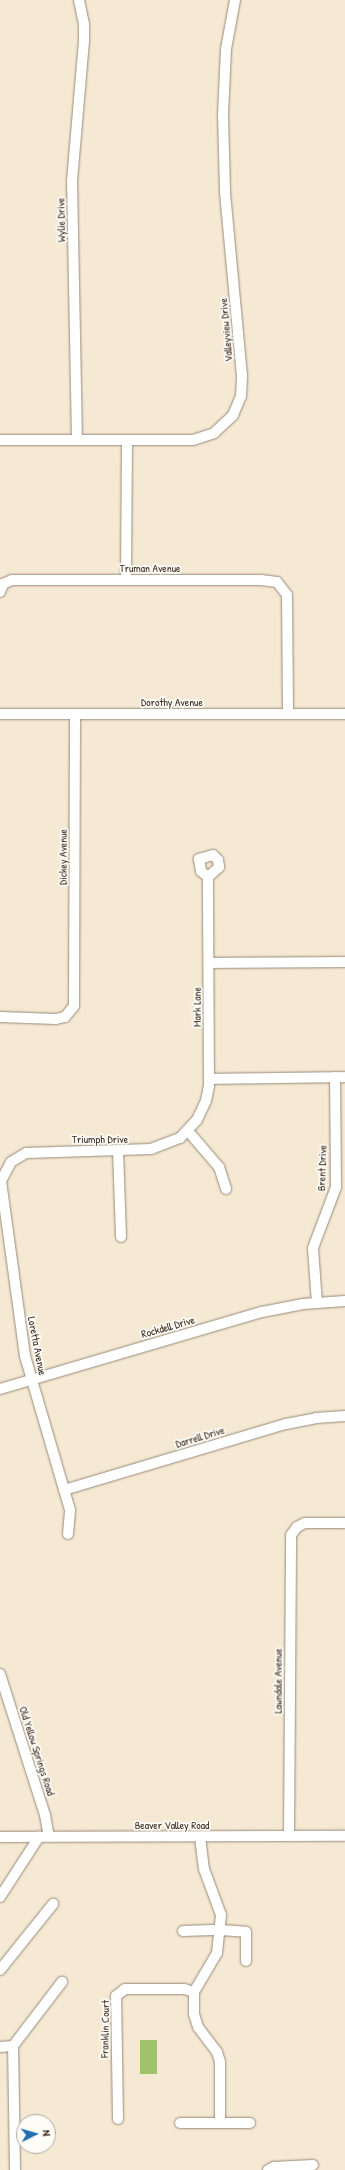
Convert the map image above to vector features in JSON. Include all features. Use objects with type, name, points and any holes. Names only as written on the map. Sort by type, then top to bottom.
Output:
[{"type":"street","name":"Wylie Drive","points":[[77,440],[72,181],[84,41],[79,0]]},
{"type":"street","name":"Valleyview Drive","points":[[0,440],[192,440],[208,436],[229,421],[240,396],[242,376],[225,191],[223,115],[226,49],[235,0]]},
{"type":"street","points":[[126,580],[127,440]]},
{"type":"street","name":"Truman Avenue","points":[[0,592],[3,584],[12,580],[273,581],[284,588],[288,607],[288,714]]},
{"type":"street","name":"Dorothy Avenue","points":[[0,714],[345,714]]},
{"type":"street","name":"Dickey Avenue","points":[[0,1017],[62,1018],[70,1012],[75,999],[75,714]]},
{"type":"street","name":"Mark Lane","points":[[188,1131],[204,1107],[209,1079],[208,877]]},
{"type":"street","points":[[209,963],[345,962]]},
{"type":"street","points":[[209,1079],[340,1077]]},
{"type":"street","name":"Brent Drive","points":[[316,1303],[313,1248],[336,1188],[340,1077]]},
{"type":"street","points":[[188,1131],[219,1167],[226,1189]]},
{"type":"street","name":"Triumph Drive","points":[[11,1162],[20,1155],[32,1152],[118,1150],[161,1147],[188,1131]]},
{"type":"street","points":[[118,1150],[120,1236]]},
{"type":"street","name":"Loretta Avenue","points":[[11,1162],[3,1174],[1,1189],[24,1349],[31,1380],[70,1515],[68,1534]]},
{"type":"street","name":"Rockdell Drive","points":[[0,1389],[262,1312],[316,1303],[345,1302]]},
{"type":"street","name":"Darrell Drive","points":[[64,1490],[286,1424],[316,1418],[345,1416]]},
{"type":"street","name":"Lawndale Avenue","points":[[290,1836],[291,1539],[297,1527],[305,1523],[345,1523]]},
{"type":"street","name":"Old Yellow Springs Road","points":[[0,1674],[45,1815],[49,1837]]},
{"type":"street","name":"Beaver Valley Road","points":[[0,1837],[345,1836]]},
{"type":"street","points":[[0,1897],[39,1837]]},
{"type":"street","points":[[200,1837],[204,1869],[220,1909],[220,1930],[217,1953],[194,1992],[194,2014],[198,2026],[217,2052],[220,2062],[220,2123]]},
{"type":"street","points":[[0,1970],[53,1904]]},
{"type":"street","points":[[183,1932],[220,1930],[246,1932],[246,1961]]},
{"type":"street","points":[[15,2170],[13,2046],[62,1982]]},
{"type":"street","name":"Franklin Court","points":[[118,2119],[116,1996],[125,1989],[184,1989],[194,1992]]},
{"type":"street","points":[[0,2047],[13,2046]]},
{"type":"street","points":[[180,2123],[250,2123]]},
{"type":"street","points":[[268,2170],[274,2167],[313,2165]]},
{"type":"green space","points":[[140,2040],[157,2040],[157,2074],[140,2074]]}]
